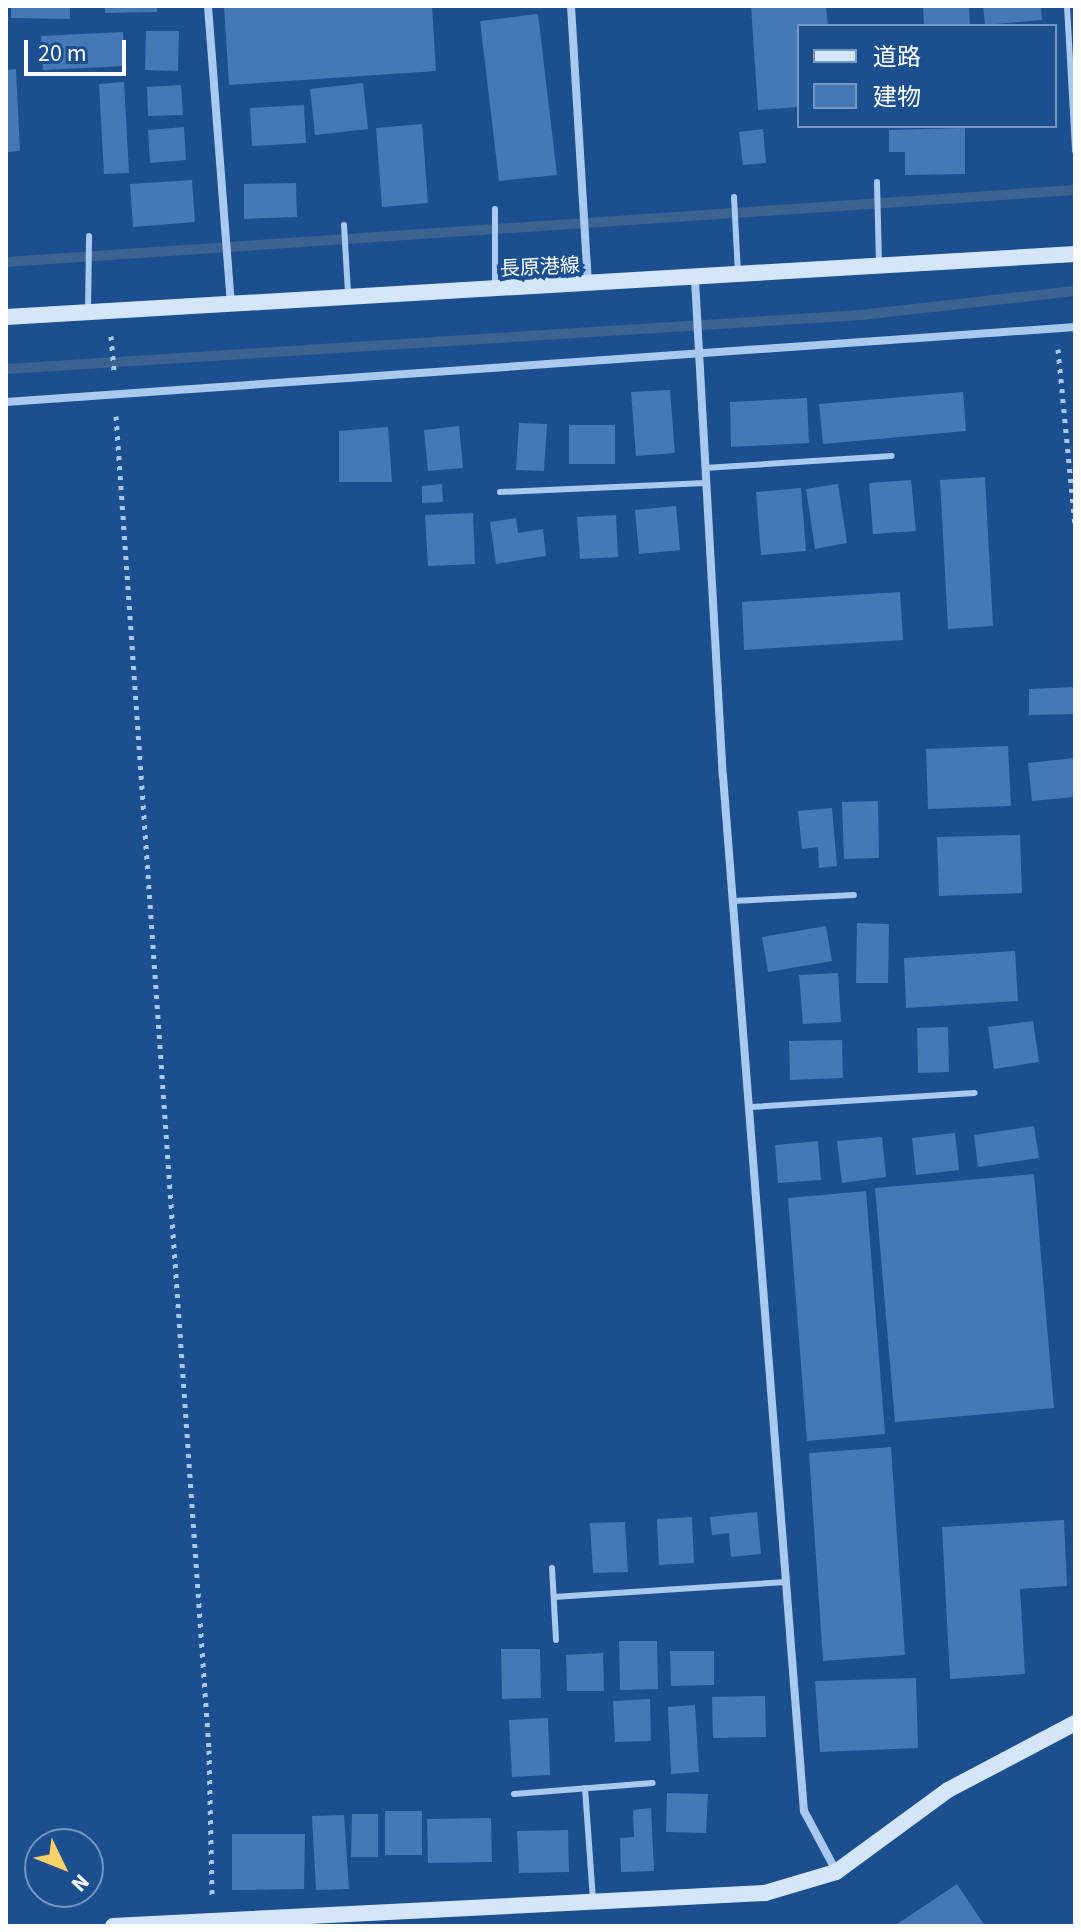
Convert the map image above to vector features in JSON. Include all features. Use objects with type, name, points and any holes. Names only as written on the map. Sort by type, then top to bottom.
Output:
[{"type":"main road","name":"長原港線","points":[[6,317],[695,280],[1075,254]]},
{"type":"main road","points":[[113,1926],[765,1893],[836,1872],[948,1790],[1075,1723]]},
{"type":"street","points":[[208,6],[231,304]]},
{"type":"street","points":[[571,6],[588,286]]},
{"type":"street","points":[[695,280],[733,901],[804,1811],[836,1872]]},
{"type":"street","points":[[6,402],[1075,327]]},
{"type":"lane","points":[[1067,6],[1075,151]]},
{"type":"lane","points":[[877,182],[879,267]]},
{"type":"lane","points":[[734,197],[738,277]]},
{"type":"lane","points":[[495,209],[495,290]]},
{"type":"lane","points":[[344,225],[349,297]]},
{"type":"lane","points":[[88,313],[89,236]]},
{"type":"lane","points":[[705,468],[892,456]]},
{"type":"lane","points":[[500,492],[706,483]]},
{"type":"lane","points":[[733,901],[854,895]]},
{"type":"lane","points":[[751,1107],[975,1093]]},
{"type":"lane","points":[[552,1568],[556,1640]]},
{"type":"lane","points":[[554,1597],[787,1582]]},
{"type":"lane","points":[[514,1794],[653,1783]]},
{"type":"lane","points":[[585,1788],[594,1902]]},
{"type":"path","points":[[109,311],[209,1750],[213,1921]]},
{"type":"path","points":[[1056,329],[1075,527]]},
{"type":"building","points":[[11,6],[70,6],[70,19],[11,18]]},
{"type":"building","points":[[105,6],[157,6],[157,12],[105,13]]},
{"type":"building","points":[[224,6],[432,6],[436,71],[229,85]]},
{"type":"building","points":[[751,6],[826,6],[828,24],[797,24],[797,107],[758,110]]},
{"type":"building","points":[[923,6],[969,6],[970,24],[924,24]]},
{"type":"building","points":[[983,6],[1041,6],[1042,20],[985,24]]},
{"type":"building","points":[[538,14],[557,175],[499,181],[480,21]]},
{"type":"building","points":[[146,31],[179,31],[178,71],[145,70]]},
{"type":"building","points":[[123,32],[125,66],[43,70],[41,36]]},
{"type":"building","points":[[16,69],[20,151],[6,152],[6,70]]},
{"type":"building","points":[[124,82],[129,173],[104,174],[99,84]]},
{"type":"building","points":[[363,83],[368,129],[315,135],[310,89]]},
{"type":"building","points":[[181,85],[183,115],[148,116],[147,87]]},
{"type":"building","points":[[304,105],[306,143],[252,146],[250,108]]},
{"type":"building","points":[[422,124],[428,203],[382,207],[376,128]]},
{"type":"building","points":[[184,127],[186,160],[150,163],[148,130]]},
{"type":"building","points":[[965,128],[965,174],[905,175],[905,152],[889,152],[889,130]]},
{"type":"building","points":[[763,129],[766,163],[743,165],[739,132]]},
{"type":"building","points":[[192,180],[195,222],[133,227],[130,184]]},
{"type":"building","points":[[296,183],[297,217],[244,219],[244,184]]},
{"type":"building","points":[[670,390],[675,453],[636,456],[631,392]]},
{"type":"building","points":[[963,392],[966,431],[823,444],[819,404]]},
{"type":"building","points":[[807,398],[809,443],[731,447],[730,402]]},
{"type":"building","points":[[519,423],[547,424],[544,471],[516,470]]},
{"type":"building","points":[[569,425],[615,425],[615,464],[569,464]]},
{"type":"building","points":[[459,426],[463,468],[428,471],[424,430]]},
{"type":"building","points":[[388,427],[392,482],[339,482],[339,431]]},
{"type":"building","points":[[985,477],[993,626],[948,629],[940,480]]},
{"type":"building","points":[[911,480],[916,531],[873,534],[869,483]]},
{"type":"building","points":[[442,484],[443,502],[422,503],[422,486]]},
{"type":"building","points":[[838,484],[847,543],[815,549],[806,489]]},
{"type":"building","points":[[801,488],[806,551],[761,555],[756,492]]},
{"type":"building","points":[[676,506],[680,550],[639,554],[635,510]]},
{"type":"building","points":[[473,513],[475,564],[428,566],[425,515]]},
{"type":"building","points":[[616,515],[618,557],[580,559],[577,517]]},
{"type":"building","points":[[516,518],[518,533],[543,529],[546,556],[496,564],[490,522]]},
{"type":"building","points":[[900,592],[903,640],[744,650],[742,602]]},
{"type":"building","points":[[1075,687],[1075,714],[1029,715],[1029,689]]},
{"type":"building","points":[[1008,746],[1011,806],[928,809],[926,749]]},
{"type":"building","points":[[1075,758],[1075,797],[1032,801],[1028,763]]},
{"type":"building","points":[[878,801],[879,858],[844,859],[842,802]]},
{"type":"building","points":[[832,808],[837,866],[819,868],[818,847],[802,849],[798,811]]},
{"type":"building","points":[[1020,835],[1022,893],[939,896],[937,837]]},
{"type":"building","points":[[857,923],[889,924],[888,983],[856,983]]},
{"type":"building","points":[[826,926],[832,961],[768,972],[762,937]]},
{"type":"building","points":[[1015,951],[1018,1001],[906,1008],[904,958]]},
{"type":"building","points":[[838,973],[841,1022],[803,1024],[799,975]]},
{"type":"building","points":[[1033,1021],[1039,1062],[994,1069],[988,1027]]},
{"type":"building","points":[[948,1027],[949,1072],[918,1073],[917,1028]]},
{"type":"building","points":[[842,1040],[843,1078],[790,1080],[789,1041]]},
{"type":"building","points":[[1034,1126],[1039,1158],[978,1167],[974,1135]]},
{"type":"building","points":[[955,1133],[959,1170],[916,1175],[912,1138]]},
{"type":"building","points":[[882,1137],[886,1177],[842,1183],[837,1141]]},
{"type":"building","points":[[818,1141],[821,1180],[778,1183],[775,1145]]},
{"type":"building","points":[[1034,1174],[1054,1408],[895,1422],[875,1188]]},
{"type":"building","points":[[866,1191],[885,1434],[807,1441],[788,1198]]},
{"type":"building","points":[[891,1447],[905,1655],[823,1661],[809,1453]]},
{"type":"building","points":[[757,1512],[761,1554],[731,1557],[729,1533],[712,1535],[710,1517]]},
{"type":"building","points":[[692,1517],[694,1563],[659,1565],[657,1519]]},
{"type":"building","points":[[1064,1520],[1067,1586],[1020,1589],[1025,1674],[950,1679],[942,1527]]},
{"type":"building","points":[[625,1522],[628,1572],[593,1573],[590,1523]]},
{"type":"building","points":[[619,1641],[657,1641],[658,1689],[620,1690]]},
{"type":"building","points":[[501,1649],[540,1649],[541,1698],[502,1699]]},
{"type":"building","points":[[670,1651],[714,1651],[714,1685],[671,1686]]},
{"type":"building","points":[[603,1653],[604,1691],[567,1691],[566,1655]]},
{"type":"building","points":[[916,1678],[918,1748],[820,1752],[815,1681]]},
{"type":"building","points":[[765,1696],[766,1737],[713,1738],[712,1697]]},
{"type":"building","points":[[650,1699],[651,1741],[615,1742],[613,1701]]},
{"type":"building","points":[[695,1705],[699,1772],[671,1774],[668,1707]]},
{"type":"building","points":[[548,1718],[550,1775],[512,1777],[509,1720]]},
{"type":"building","points":[[667,1793],[708,1794],[706,1833],[666,1832]]},
{"type":"building","points":[[651,1808],[654,1871],[621,1872],[620,1838],[634,1837],[633,1810]]},
{"type":"building","points":[[385,1811],[422,1811],[422,1855],[385,1855]]},
{"type":"building","points":[[352,1814],[378,1814],[378,1857],[351,1857]]},
{"type":"building","points":[[344,1815],[349,1889],[316,1890],[312,1816]]},
{"type":"building","points":[[491,1818],[492,1862],[428,1863],[427,1819]]},
{"type":"building","points":[[568,1830],[569,1872],[519,1873],[517,1831]]},
{"type":"building","points":[[232,1834],[305,1834],[304,1889],[232,1890]]},
{"type":"building","points":[[957,1884],[985,1926],[894,1926]]},
{"type":"waterway","points":[[6,262],[1075,190]]},
{"type":"waterway","points":[[6,369],[861,315],[1075,291]]}]
